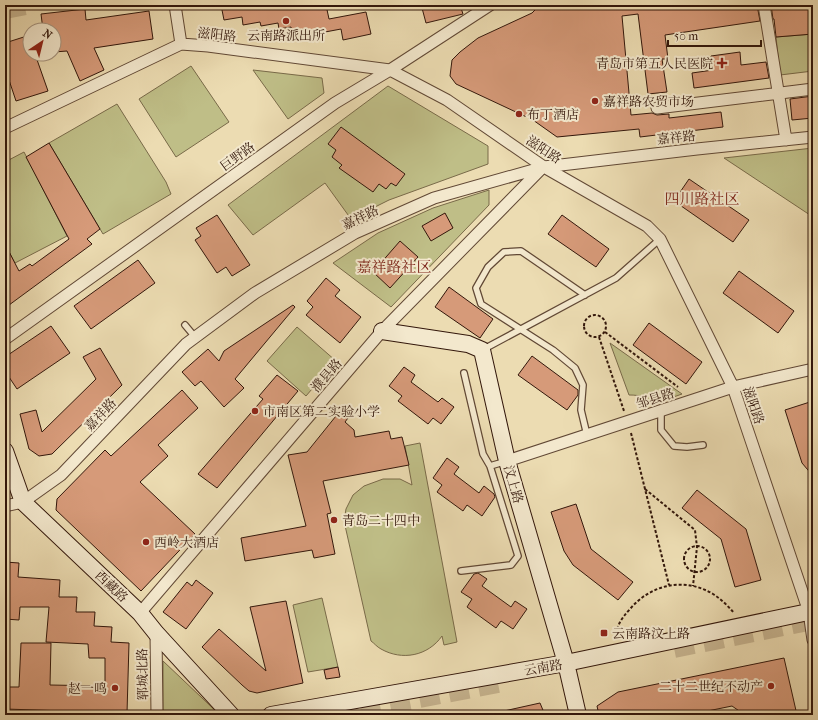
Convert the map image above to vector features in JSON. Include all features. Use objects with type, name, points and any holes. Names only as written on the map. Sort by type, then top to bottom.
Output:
[{"type":"street","points":[[175,5],[182,44]]},
{"type":"street","name":"巨野路","points":[[5,339],[335,103],[390,70],[490,5]]},
{"type":"street","points":[[764,5],[786,140]]},
{"type":"street","name":"滋阳路","points":[[5,128],[182,44],[208,46],[390,70],[447,100],[544,167],[648,226],[660,239],[734,387],[811,612],[813,640]]},
{"type":"street","points":[[657,108],[813,90]]},
{"type":"street","name":"嘉祥路","points":[[5,506],[23,502],[61,475],[186,344],[255,293],[355,233],[434,198],[544,167],[813,137]]},
{"type":"street","name":"濮县路","points":[[140,613],[382,331],[544,167]]},
{"type":"street","points":[[382,331],[468,344],[482,350]]},
{"type":"street","name":"汶上路","points":[[482,350],[507,461],[566,663],[578,715]]},
{"type":"street","name":"邹县路","points":[[507,461],[734,387],[813,369]]},
{"type":"street","name":"西藏路","points":[[5,451],[23,502],[140,613],[156,633],[231,715]]},
{"type":"street","name":"云南路","points":[[271,715],[566,663],[811,612]]},
{"type":"street","name":"郓城北路","points":[[156,633],[157,715]]},
{"type":"lane","points":[[482,350],[616,278],[660,239]]},
{"type":"lane","points":[[585,295],[521,251],[504,252],[488,267],[476,288],[481,304],[553,350],[575,368],[583,385],[582,410],[587,435]]},
{"type":"lane","points":[[186,325],[195,337]]},
{"type":"lane","points":[[461,571],[511,565],[518,556],[490,466],[482,454],[464,373]]},
{"type":"lane","points":[[661,411],[660,430],[674,446],[687,447],[703,445]]},
{"type":"lane","points":[[490,466],[507,461]]},
{"type":"path","points":[[594,314],[601,316],[604,318],[606,325],[604,332],[599,337],[591,337],[585,332],[583,324],[590,315],[594,314]]},
{"type":"path","points":[[604,332],[678,387]]},
{"type":"path","points":[[599,337],[628,422],[669,585]]},
{"type":"path","points":[[644,488],[695,530],[697,546],[693,586]]},
{"type":"path","points":[[697,546],[705,549],[709,556],[709,560],[708,564],[703,570],[699,572],[695,571],[687,567],[685,564],[685,556],[689,549],[697,546]]},
{"type":"path","points":[[617,652],[616,637],[620,620],[636,601],[650,592],[669,585],[693,586],[702,588],[714,595],[735,614],[740,627]]},
{"type":"shaded area","points":[[813,34],[813,71],[780,75],[776,37]]},
{"type":"shaded area","points":[[191,66],[229,122],[176,157],[139,99]]},
{"type":"shaded area","points":[[253,70],[322,78],[324,93],[288,119]]},
{"type":"shaded area","points":[[388,86],[488,146],[488,164],[389,200],[351,219],[325,183],[253,235],[228,205]]},
{"type":"shaded area","points":[[117,104],[166,182],[171,194],[103,234],[49,143]]},
{"type":"shaded area","points":[[813,148],[813,217],[724,158]]},
{"type":"shaded area","points":[[24,152],[67,236],[15,263],[5,244],[5,162]]},
{"type":"shaded area","points":[[489,190],[489,205],[391,307],[333,263],[378,233],[433,208]]},
{"type":"shaded area","points":[[297,327],[336,361],[306,396],[267,361]]},
{"type":"shaded area","points":[[610,343],[682,394],[654,404],[643,397],[629,395]]},
{"type":"shaded area","points":[[420,443],[457,642],[444,645],[442,636],[430,648],[422,652],[397,655],[381,649],[371,641],[344,521],[346,509],[353,495],[364,486],[383,479],[400,479],[412,485],[405,446]]},
{"type":"shaded area","points":[[322,598],[338,667],[308,672],[293,605]]},
{"type":"shaded area","points":[[163,661],[220,715],[163,715]]},
{"type":"building","name":"云南路派出所","points":[[221,5],[302,5],[302,7],[326,5],[329,19],[366,12],[371,34],[343,40],[341,29],[304,36],[304,30],[292,32],[291,27],[279,29],[278,23],[261,26],[260,22],[243,25],[242,17],[224,20]]},
{"type":"building","points":[[432,5],[460,5],[463,14],[426,23],[422,8]]},
{"type":"building","points":[[540,5],[757,5],[760,21],[665,35],[668,59],[662,59],[667,92],[648,94],[638,14],[622,16],[631,115],[652,113],[657,115],[669,114],[669,118],[721,112],[723,127],[640,137],[639,129],[557,137],[533,120],[456,84],[450,76],[452,60],[460,52],[478,38],[532,13]]},
{"type":"building","points":[[771,5],[813,5],[813,34],[776,37]]},
{"type":"building","points":[[85,9],[86,20],[149,11],[153,39],[94,48],[104,70],[80,81],[67,51],[62,51],[62,22],[42,22],[41,14]]},
{"type":"building","points":[[22,38],[22,62],[38,62],[48,91],[16,101],[5,68],[5,43]]},
{"type":"building","points":[[740,52],[741,65],[766,62],[769,78],[694,88],[692,73],[713,70],[711,56]]},
{"type":"building","points":[[813,96],[813,118],[792,120],[790,99]]},
{"type":"building","points":[[341,127],[405,174],[396,186],[391,183],[386,189],[379,184],[373,192],[339,168],[342,165],[332,157],[336,150],[328,144]]},
{"type":"building","points":[[49,143],[100,229],[87,239],[92,244],[5,308],[5,244],[19,271],[30,264],[32,266],[69,239],[26,157]]},
{"type":"building","points":[[689,179],[749,220],[733,242],[674,201]]},
{"type":"building","points":[[445,213],[453,228],[431,241],[422,226]]},
{"type":"building","points":[[217,215],[250,265],[232,276],[226,267],[217,273],[195,240],[201,236],[196,228]]},
{"type":"building","points":[[562,215],[609,249],[596,267],[548,234]]},
{"type":"building","points":[[400,241],[418,257],[390,288],[373,272]]},
{"type":"building","points":[[138,260],[155,283],[91,329],[74,306]]},
{"type":"building","points":[[739,271],[794,311],[778,333],[723,293]]},
{"type":"building","points":[[326,278],[340,290],[335,296],[361,317],[340,343],[306,315],[313,307],[307,301]]},
{"type":"building","points":[[449,287],[493,319],[480,338],[435,307]]},
{"type":"building","points":[[293,305],[295,307],[235,379],[244,388],[224,407],[201,381],[195,386],[182,372],[208,349],[219,361],[224,351]]},
{"type":"building","points":[[649,323],[702,362],[686,384],[633,345]]},
{"type":"building","points":[[51,326],[70,353],[17,389],[5,371],[5,357]]},
{"type":"building","points":[[100,348],[122,385],[52,454],[39,456],[29,449],[20,414],[36,410],[42,432],[96,379],[83,357]]},
{"type":"building","points":[[532,356],[578,390],[578,395],[567,410],[518,375]]},
{"type":"building","points":[[404,367],[415,375],[411,382],[438,402],[442,398],[454,407],[441,424],[433,418],[428,424],[398,401],[402,396],[389,386]]},
{"type":"building","points":[[277,375],[298,391],[217,488],[198,474],[263,399],[259,396]]},
{"type":"building","points":[[182,390],[198,408],[158,445],[168,456],[140,482],[195,534],[141,591],[56,510],[57,499],[105,450],[111,456]]},
{"type":"building","points":[[813,401],[813,476],[802,463],[785,410]]},
{"type":"building","points":[[340,411],[348,418],[345,422],[354,430],[355,437],[389,431],[391,439],[402,437],[409,465],[323,481],[331,513],[327,514],[335,554],[314,558],[312,550],[245,561],[241,538],[306,526],[288,455],[307,452]]},
{"type":"building","points":[[447,458],[459,467],[454,474],[479,493],[484,486],[494,494],[495,497],[482,516],[467,505],[463,511],[437,492],[442,485],[433,478]]},
{"type":"building","points":[[697,490],[746,529],[761,580],[735,587],[721,539],[682,508]]},
{"type":"building","points":[[576,504],[591,549],[633,582],[618,600],[573,565],[564,551],[551,512]]},
{"type":"building","points":[[5,562],[19,563],[18,577],[60,580],[59,597],[77,597],[76,612],[95,612],[94,626],[112,627],[111,642],[129,643],[127,713],[5,709],[5,687],[19,687],[21,643],[51,643],[50,685],[105,686],[105,658],[89,658],[88,644],[46,642],[49,607],[20,607],[19,620],[5,619]]},
{"type":"building","points":[[478,573],[487,579],[482,586],[511,607],[515,601],[527,609],[513,629],[501,621],[496,628],[467,607],[472,599],[461,592],[474,574]]},
{"type":"building","points":[[196,580],[213,593],[186,629],[163,612],[187,582],[192,586]]},
{"type":"building","points":[[286,601],[303,683],[257,693],[249,691],[202,647],[219,629],[266,671],[250,607]]},
{"type":"building","points":[[784,658],[797,715],[745,715],[732,706],[688,715],[599,715],[597,706],[618,692]]},
{"type":"building","points":[[338,667],[340,677],[326,679],[324,670]]},
{"type":"building","points":[[540,703],[545,715],[505,715],[504,711]]},
{"type":"tunnel","points":[[5,9],[25,5]]},
{"type":"tunnel","points":[[674,648],[813,620]]},
{"type":"tunnel","points":[[331,715],[503,682]]},
{"type":"place","name":"云南路派出所","points":[[286,21]]},
{"type":"place","name":"青岛市第五人民医院","points":[[722,63]]},
{"type":"place","name":"嘉祥路农贸市场","points":[[595,101]]},
{"type":"place","name":"布丁酒店","points":[[519,114]]},
{"type":"place","name":"市南区第二实验小学","points":[[255,411]]},
{"type":"place","name":"青岛二十四中","points":[[334,520]]},
{"type":"place","name":"西岭大酒店","points":[[146,542]]},
{"type":"place","name":"云南路汶上路","points":[[604,633]]},
{"type":"place","name":"二十二世纪不动产","points":[[771,686]]},
{"type":"place","name":"赵一鸣","points":[[115,688]]},
{"type":"district","name":"四川路社区","points":[[702,199]]},
{"type":"district","name":"嘉祥路社区","points":[[394,267]]}]
